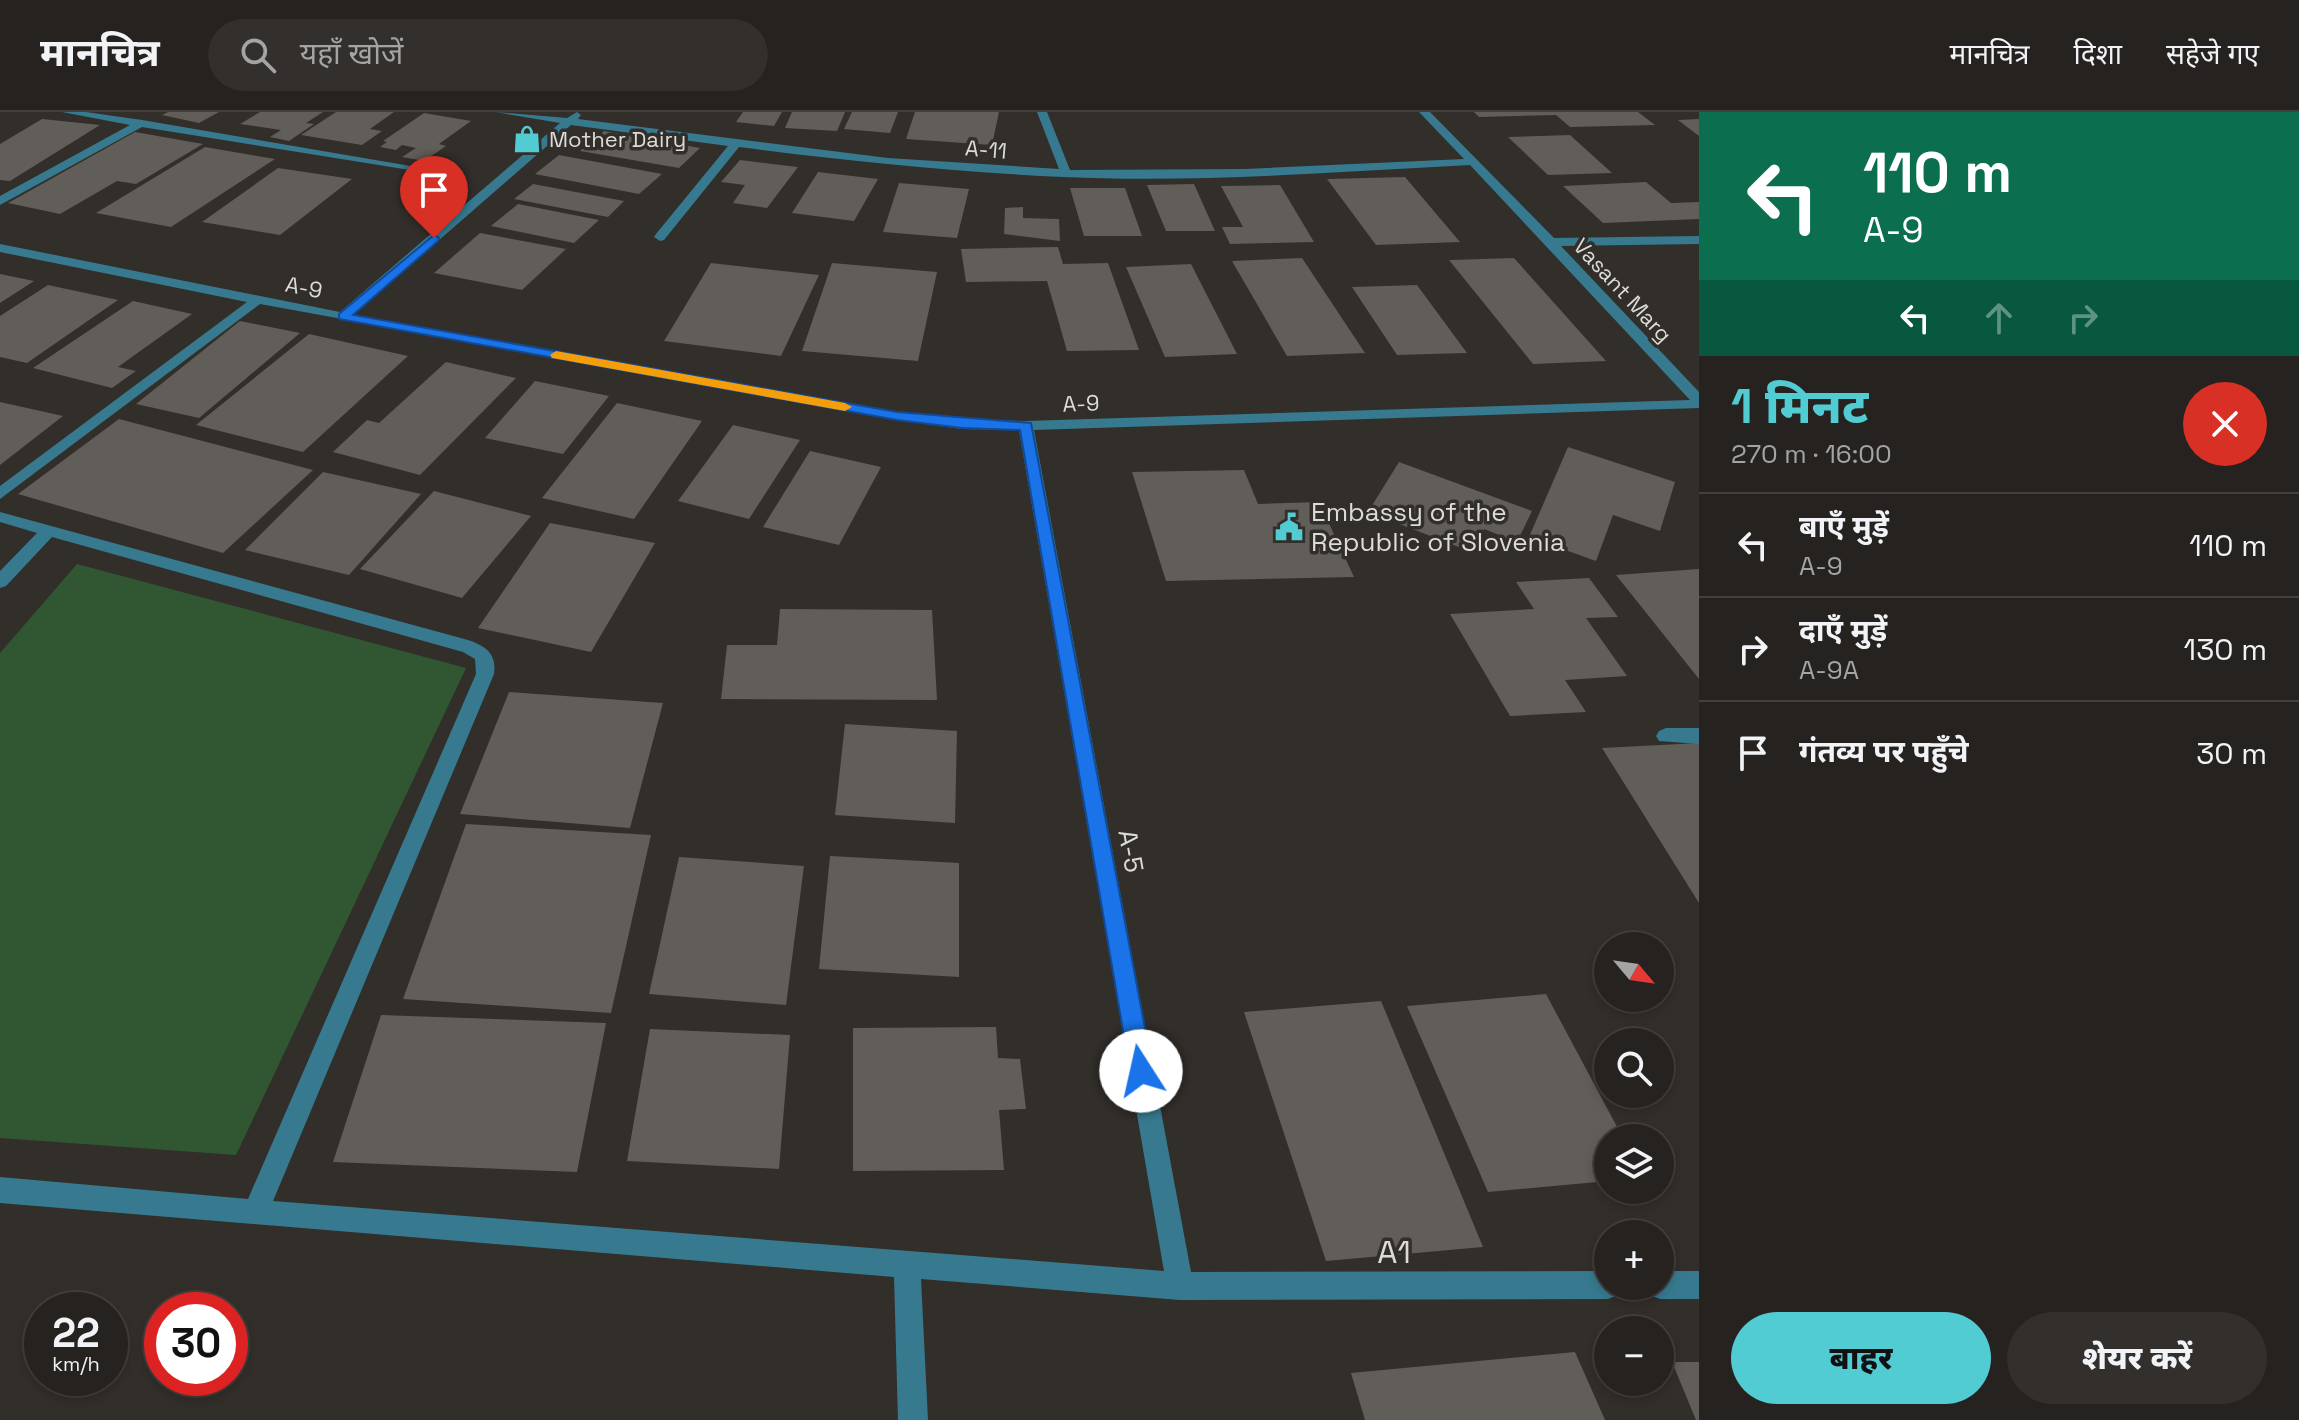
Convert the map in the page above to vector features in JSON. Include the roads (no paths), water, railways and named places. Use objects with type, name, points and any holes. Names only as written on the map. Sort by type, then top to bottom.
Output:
[{"type":"street","points":[[67,112],[416,168]]},
{"type":"street","name":"A-11","points":[[500,112],[575,116],[737,142],[905,161],[1066,174],[1271,171],[1471,162]]},
{"type":"street","points":[[1042,112],[1066,174]]},
{"type":"street","name":"Vasant Marg","points":[[1424,112],[1551,242],[1699,403]]},
{"type":"street","points":[[343,317],[575,116]]},
{"type":"street","points":[[0,201],[142,123]]},
{"type":"street","points":[[660,237],[737,142]]},
{"type":"street","name":"Vasant Marg","points":[[1551,242],[1699,240]]},
{"type":"street","name":"A-9","points":[[0,248],[343,317],[897,416],[962,424],[1026,426],[1699,403]]},
{"type":"street","points":[[0,494],[257,300]]},
{"type":"street","name":"A-5","points":[[1026,426],[1180,1286]]},
{"type":"street","points":[[0,517],[468,647],[484,654],[488,661],[255,1213]]},
{"type":"street","points":[[0,582],[49,530]]},
{"type":"street","points":[[1666,736],[1699,736]]},
{"type":"street","name":"A1","points":[[0,1190],[1180,1286],[1594,1285]]},
{"type":"street","points":[[907,1264],[913,1420]]},
{"type":"street","points":[[1674,1285],[1699,1285]]},
{"type":"place","name":"Mother Dairy","points":[[527,139]]},
{"type":"place","name":"Embassy of the Republic of Slovenia","points":[[1289,527]]}]
